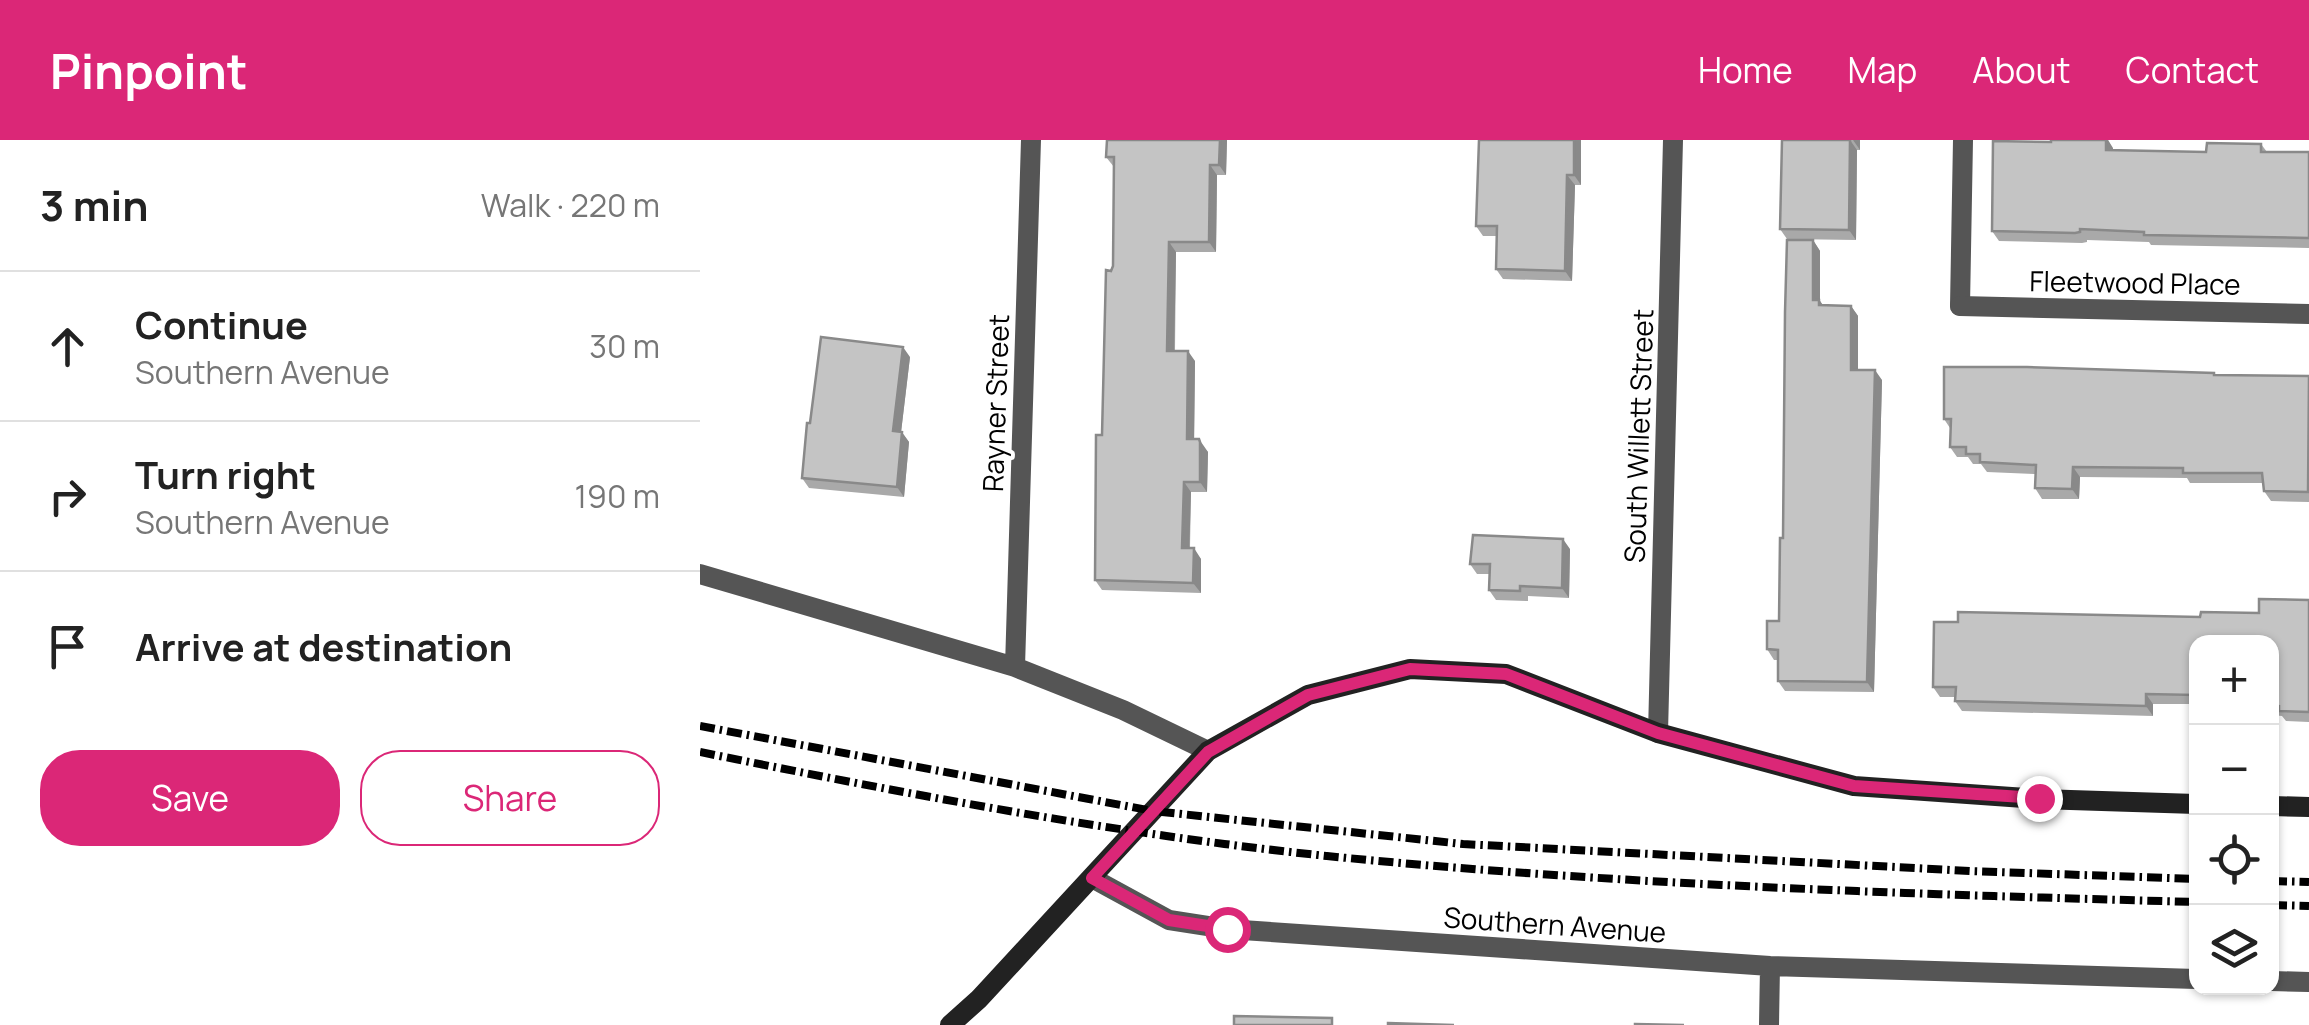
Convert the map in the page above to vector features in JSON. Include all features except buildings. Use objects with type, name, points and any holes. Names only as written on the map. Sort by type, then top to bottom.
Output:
[{"type":"main road","points":[[950,1025],[979,999],[1208,752],[1308,695],[1410,669],[1506,674],[1658,733],[1854,786],[2189,804]]},
{"type":"main road","points":[[2279,806],[2309,807]]},
{"type":"street","name":"Rayner Street","points":[[1015,667],[1031,140]]},
{"type":"street","name":"South Willett Street","points":[[1658,733],[1674,140]]},
{"type":"street","name":"Fleetwood Place","points":[[1964,140],[1960,306],[2309,314]]},
{"type":"street","points":[[700,574],[1015,667],[1122,710],[1208,752]]},
{"type":"street","name":"Southern Avenue","points":[[1092,878],[1169,920],[1227,929],[1770,966],[2189,979]]},
{"type":"street","points":[[1769,1025],[1770,966]]},
{"type":"street","points":[[2279,981],[2309,982]]},
{"type":"railway","points":[[700,726],[1153,811],[1463,844],[2189,879]]},
{"type":"railway","points":[[700,752],[1012,812],[1327,856],[1652,881],[2189,902]]},
{"type":"railway","points":[[2279,881],[2309,882]]},
{"type":"railway","points":[[2279,905],[2309,906]]},
{"type":"route","points":[[1227,929],[1169,920],[1092,878],[1208,752],[1308,695],[1410,669],[1506,674],[1658,733],[1854,786],[2039,798]]}]
